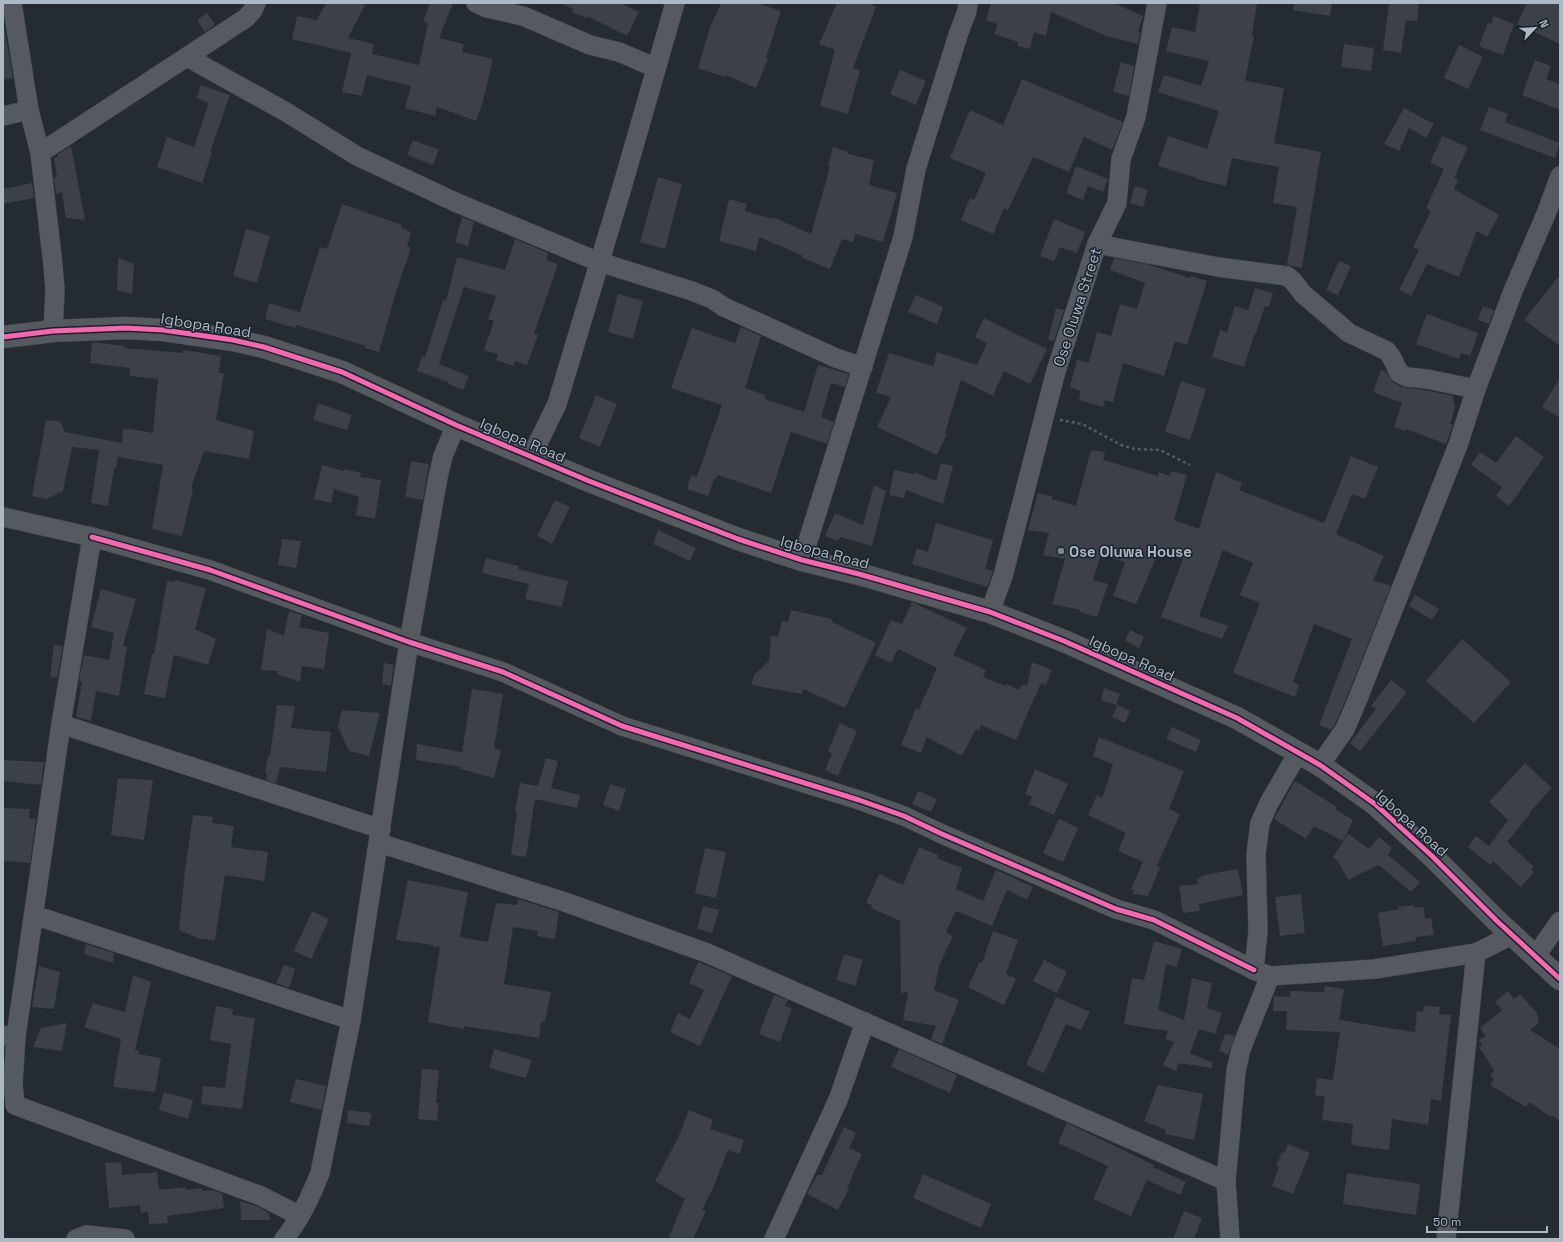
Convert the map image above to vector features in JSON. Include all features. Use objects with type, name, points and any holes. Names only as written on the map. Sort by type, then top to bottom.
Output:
[{"type":"street","points":[[12,3],[29,110],[40,153],[55,290],[53,330]]},
{"type":"street","points":[[40,153],[246,18],[253,10],[256,3]]},
{"type":"street","points":[[476,3],[488,8],[523,16],[590,45],[619,52],[656,68]]},
{"type":"street","points":[[531,457],[557,404],[623,184],[675,3]]},
{"type":"street","points":[[802,560],[903,237],[916,169],[967,11],[968,3]]},
{"type":"street","name":"Ose Oluwa Street","points":[[990,612],[1003,576],[1056,371],[1097,244],[1117,203],[1121,159],[1136,117],[1157,3]]},
{"type":"street","points":[[188,57],[286,112],[357,156],[455,202],[599,262],[692,291],[712,299],[724,307],[836,358],[863,367]]},
{"type":"street","points":[[3,116],[29,110]]},
{"type":"street","points":[[1320,765],[1345,729],[1357,702],[1458,445],[1476,389],[1513,291],[1546,214],[1560,176]]},
{"type":"street","points":[[1097,244],[1218,267],[1287,276],[1303,294],[1349,333],[1387,351],[1399,373],[1407,377],[1427,379],[1476,389]]},
{"type":"street","name":"Igbopa Road","points":[[3,337],[53,330],[126,328],[163,330],[233,340],[264,347],[342,372],[456,425],[531,457],[738,539],[802,560],[859,574],[990,612],[1064,641],[1237,718],[1320,765],[1381,810],[1432,856],[1512,935],[1560,979]]},
{"type":"street","points":[[284,1239],[300,1216],[311,1196],[320,1173],[351,1020],[409,642],[438,477],[443,456],[456,425]]},
{"type":"street","points":[[3,517],[92,536],[210,570],[409,642],[503,672],[622,726],[904,816],[942,834],[1116,909],[1154,920],[1262,973],[1375,969],[1476,953],[1512,935]]},
{"type":"street","points":[[92,536],[61,724],[34,915],[10,1036],[15,1105],[261,1196],[300,1216]]},
{"type":"street","points":[[61,724],[707,953],[1226,1181]]},
{"type":"street","points":[[1230,1239],[1226,1181],[1236,1071],[1262,973],[1258,931],[1256,854],[1260,823],[1269,803],[1298,753]]},
{"type":"street","points":[[34,915],[351,1020]]},
{"type":"street","points":[[1535,957],[1560,921]]},
{"type":"street","points":[[1446,1239],[1476,953]]},
{"type":"street","points":[[774,1239],[838,1100],[865,1022]]},
{"type":"street","points":[[82,1238],[125,1239]]},
{"type":"path","points":[[1044,417],[1082,424],[1121,446],[1135,449],[1160,450],[1190,465]]},
{"type":"building","points":[[326,3],[366,3],[348,38],[374,44],[372,54],[419,65],[428,23],[423,21],[430,3],[453,3],[439,38],[464,44],[462,52],[493,59],[483,101],[476,121],[437,107],[435,116],[405,108],[411,86],[367,75],[362,96],[342,92],[351,53],[292,39],[297,16],[317,20]]},
{"type":"building","points":[[561,3],[620,3],[639,12],[627,36],[587,16],[586,18],[572,12],[573,9]]},
{"type":"building","points":[[721,3],[757,3],[781,11],[766,58],[768,59],[756,88],[725,75],[725,77],[698,68],[709,30]]},
{"type":"building","points":[[837,3],[868,3],[876,7],[853,68],[860,70],[848,114],[820,106],[835,50],[819,44]]},
{"type":"building","points":[[991,3],[1114,3],[1143,16],[1138,32],[1140,33],[1138,44],[1106,36],[1051,12],[1046,36],[1034,32],[1030,49],[1017,46],[1018,42],[994,34],[998,24],[986,20]]},
{"type":"building","points":[[1200,3],[1257,3],[1252,35],[1254,36],[1245,81],[1284,88],[1274,143],[1321,152],[1302,268],[1287,265],[1297,207],[1273,203],[1279,167],[1232,158],[1226,186],[1196,179],[1197,178],[1158,166],[1168,136],[1207,149],[1219,111],[1158,92],[1164,75],[1201,86],[1209,61],[1166,51],[1172,27],[1195,32]]},
{"type":"building","points":[[1294,3],[1332,3],[1330,16],[1293,10]]},
{"type":"building","points":[[1389,3],[1419,3],[1417,21],[1406,20],[1401,53],[1383,50]]},
{"type":"building","points":[[1527,3],[1560,3],[1560,44],[1517,24]]},
{"type":"building","points":[[207,13],[215,25],[205,32],[197,20]]},
{"type":"building","points":[[1494,16],[1514,24],[1503,55],[1479,46],[1488,23],[1491,24]]},
{"type":"building","points":[[3,20],[13,78],[3,80]]},
{"type":"building","points":[[1344,44],[1374,48],[1371,71],[1341,67]]},
{"type":"building","points":[[1459,45],[1483,57],[1468,89],[1444,78]]},
{"type":"building","points":[[1535,60],[1551,66],[1546,79],[1560,84],[1560,110],[1522,95]]},
{"type":"building","points":[[1121,62],[1134,66],[1129,96],[1113,92]]},
{"type":"building","points":[[900,70],[926,81],[916,105],[890,94]]},
{"type":"building","points":[[1022,79],[1123,122],[1112,150],[1084,137],[1069,172],[1033,157],[1008,210],[1004,208],[993,234],[961,220],[970,198],[974,200],[986,173],[950,158],[970,110],[1003,125]]},
{"type":"building","points":[[201,85],[230,95],[210,152],[212,153],[202,183],[157,167],[167,137],[194,147],[209,103],[196,98]]},
{"type":"building","points":[[1489,107],[1508,114],[1505,122],[1560,143],[1555,158],[1480,130]]},
{"type":"building","points":[[1404,108],[1434,124],[1426,138],[1409,128],[1399,151],[1384,144]]},
{"type":"building","points":[[1442,136],[1468,147],[1454,178],[1458,180],[1454,189],[1499,215],[1487,237],[1477,231],[1459,277],[1427,264],[1411,296],[1399,290],[1419,250],[1413,247],[1431,211],[1426,208],[1444,169],[1430,163]]},
{"type":"building","points":[[413,140],[439,150],[433,165],[407,155]]},
{"type":"building","points":[[71,146],[85,220],[66,218],[62,192],[56,194],[54,178],[57,177],[54,158],[58,157],[58,154]]},
{"type":"building","points":[[833,147],[848,152],[848,154],[874,160],[869,185],[897,193],[883,242],[855,234],[853,242],[842,239],[830,269],[802,258],[803,256],[759,237],[756,251],[719,241],[729,199],[747,204],[745,211],[772,219],[773,217],[811,234],[830,167],[828,166]]},
{"type":"building","points":[[1076,166],[1108,179],[1103,192],[1088,186],[1083,200],[1066,193]]},
{"type":"building","points":[[658,177],[682,184],[665,249],[640,242]]},
{"type":"building","points":[[32,183],[34,198],[3,204],[3,189]]},
{"type":"building","points":[[1135,186],[1148,190],[1143,207],[1130,203]]},
{"type":"building","points":[[342,204],[402,225],[401,228],[411,232],[407,246],[411,248],[396,292],[379,352],[365,348],[366,346],[296,325],[295,328],[265,319],[269,303],[300,312],[320,247],[327,249]]},
{"type":"building","points":[[462,217],[474,222],[468,246],[455,242]]},
{"type":"building","points":[[1054,219],[1085,232],[1077,253],[1060,247],[1054,261],[1040,256]]},
{"type":"building","points":[[246,229],[270,236],[257,283],[233,276]]},
{"type":"building","points":[[515,239],[548,253],[546,260],[558,264],[534,334],[538,335],[527,365],[515,361],[513,366],[496,360],[498,354],[484,350],[494,321],[488,319],[496,296],[464,287],[439,364],[469,376],[463,390],[448,384],[448,382],[417,371],[422,356],[425,357],[443,300],[446,301],[457,257],[505,270]]},
{"type":"building","points":[[118,258],[134,264],[132,294],[117,290]]},
{"type":"building","points":[[1114,258],[1150,265],[1190,278],[1190,276],[1207,281],[1187,345],[1175,341],[1164,376],[1123,363],[1113,402],[1105,400],[1103,407],[1079,400],[1081,391],[1070,387],[1077,360],[1089,363],[1097,332],[1111,336],[1120,304],[1137,309],[1145,283],[1110,270]]},
{"type":"building","points":[[1339,261],[1351,266],[1338,295],[1326,290]]},
{"type":"building","points":[[1560,275],[1560,346],[1524,320]]},
{"type":"building","points":[[1255,288],[1273,293],[1269,307],[1265,306],[1244,367],[1212,357],[1220,330],[1227,332],[1235,306],[1248,310]]},
{"type":"building","points":[[618,294],[643,301],[633,339],[608,332]]},
{"type":"building","points":[[916,295],[943,307],[937,324],[908,312]]},
{"type":"building","points":[[1483,306],[1494,310],[1489,324],[1478,320]]},
{"type":"building","points":[[1056,308],[1064,310],[1054,341],[1048,340]]},
{"type":"building","points":[[1427,314],[1478,333],[1470,356],[1461,353],[1459,359],[1416,344]]},
{"type":"building","points":[[984,318],[1047,349],[1030,384],[1004,371],[993,396],[961,380],[945,433],[947,434],[937,455],[877,427],[891,397],[876,393],[889,353],[933,366],[937,352],[977,365],[987,343],[975,337]]},
{"type":"building","points":[[741,327],[761,336],[745,388],[765,395],[764,399],[804,412],[818,365],[849,374],[845,387],[831,383],[821,417],[834,422],[827,444],[791,432],[771,493],[718,475],[716,479],[714,479],[708,496],[687,489],[691,475],[697,477],[722,405],[671,388],[692,328],[735,343]]},
{"type":"building","points":[[92,342],[125,346],[124,348],[183,353],[183,350],[221,356],[219,373],[224,373],[216,420],[254,431],[249,459],[204,451],[191,488],[193,489],[182,536],[152,529],[163,465],[118,457],[116,468],[114,468],[108,506],[91,503],[99,450],[72,447],[63,491],[47,499],[32,496],[46,420],[60,421],[65,432],[122,443],[123,428],[153,433],[158,379],[130,376],[130,368],[90,363]]},
{"type":"building","points":[[1381,370],[1386,372],[1394,383],[1402,387],[1453,396],[1455,408],[1450,424],[1453,425],[1446,444],[1406,429],[1406,431],[1394,427],[1402,403],[1373,392]]},
{"type":"building","points":[[1560,378],[1560,418],[1542,407]]},
{"type":"building","points":[[1181,381],[1206,389],[1190,440],[1165,432]]},
{"type":"building","points":[[596,395],[617,404],[600,447],[579,438]]},
{"type":"building","points":[[318,403],[352,415],[347,430],[313,420]]},
{"type":"building","points":[[1516,436],[1544,457],[1509,506],[1496,496],[1502,487],[1471,465],[1480,452],[1496,463]]},
{"type":"building","points":[[1091,450],[1105,452],[1103,460],[1158,476],[1159,472],[1170,476],[1172,471],[1187,475],[1174,520],[1199,529],[1216,472],[1242,483],[1239,490],[1324,523],[1351,456],[1378,467],[1365,499],[1352,494],[1336,534],[1384,556],[1373,580],[1391,586],[1347,697],[1331,730],[1319,725],[1352,639],[1314,624],[1293,682],[1299,685],[1295,697],[1233,673],[1260,603],[1240,595],[1253,563],[1223,550],[1199,616],[1228,626],[1222,639],[1161,617],[1183,559],[1159,551],[1136,604],[1113,596],[1125,562],[1101,555],[1093,580],[1108,584],[1097,617],[1080,612],[1080,610],[1052,604],[1065,559],[1043,555],[1049,533],[1028,530],[1038,493],[1052,496],[1052,499],[1076,506]]},
{"type":"building","points":[[411,461],[429,464],[423,500],[405,497]]},
{"type":"building","points":[[941,463],[953,466],[943,504],[906,490],[904,498],[889,495],[894,470],[914,474],[914,472],[936,481]]},
{"type":"building","points":[[322,465],[344,471],[345,469],[361,473],[360,477],[381,480],[375,519],[356,515],[359,497],[334,489],[331,503],[314,499]]},
{"type":"building","points":[[874,485],[886,491],[872,546],[840,537],[838,541],[825,536],[835,513],[863,525]]},
{"type":"building","points":[[555,500],[570,507],[552,544],[537,536]]},
{"type":"building","points":[[936,523],[993,540],[985,569],[993,571],[987,587],[912,564],[917,548],[928,552]]},
{"type":"building","points":[[658,530],[696,548],[690,561],[653,544]]},
{"type":"building","points":[[282,539],[301,541],[296,568],[278,565]]},
{"type":"building","points":[[486,558],[519,566],[518,569],[568,581],[562,607],[525,599],[529,584],[482,573]]},
{"type":"building","points":[[175,580],[206,588],[195,629],[216,639],[208,665],[174,655],[165,698],[144,694],[152,654],[154,654],[167,581],[175,582]]},
{"type":"building","points":[[101,589],[136,599],[123,646],[127,647],[119,696],[96,691],[91,721],[76,717],[82,682],[79,681],[84,655],[109,660],[114,633],[91,627]]},
{"type":"building","points":[[1415,595],[1439,609],[1432,620],[1409,606]]},
{"type":"building","points":[[912,602],[967,628],[953,655],[986,670],[983,677],[1006,686],[1007,684],[1019,690],[1022,684],[1027,686],[1032,662],[1052,670],[1046,685],[1041,683],[1016,740],[981,725],[979,731],[976,729],[962,756],[927,737],[921,753],[901,745],[916,708],[919,709],[937,668],[898,649],[891,663],[875,655],[891,620],[902,624]]},
{"type":"building","points":[[791,610],[832,619],[832,622],[876,643],[845,708],[803,689],[802,694],[751,685],[754,675],[769,661],[771,636],[778,637],[782,621],[788,622]]},
{"type":"building","points":[[289,611],[302,615],[299,627],[329,633],[324,669],[302,666],[300,682],[277,674],[278,671],[261,670],[267,629],[284,636]]},
{"type":"building","points":[[1130,630],[1144,637],[1139,648],[1125,641]]},
{"type":"building","points":[[1462,639],[1511,682],[1474,723],[1426,681]]},
{"type":"building","points":[[54,645],[63,646],[57,678],[50,677]]},
{"type":"building","points":[[384,663],[394,665],[391,686],[382,684]]},
{"type":"building","points":[[1391,680],[1407,692],[1360,751],[1350,743],[1376,709],[1371,706]]},
{"type":"building","points":[[1104,688],[1120,694],[1116,705],[1101,700]]},
{"type":"building","points":[[472,689],[503,694],[494,748],[501,750],[494,778],[460,769],[461,767],[416,760],[417,744],[462,752]]},
{"type":"building","points":[[277,705],[295,706],[291,728],[331,732],[326,772],[280,767],[276,783],[266,780],[267,773],[265,773],[268,756],[270,756]]},
{"type":"building","points":[[1117,705],[1130,711],[1125,723],[1112,717]]},
{"type":"building","points":[[342,710],[380,713],[369,756],[349,751],[338,727]]},
{"type":"building","points":[[840,723],[857,731],[838,776],[825,770],[832,754],[828,751]]},
{"type":"building","points":[[1172,727],[1201,740],[1196,752],[1166,739]]},
{"type":"building","points":[[1099,737],[1184,771],[1169,809],[1180,814],[1157,866],[1160,868],[1148,896],[1133,894],[1134,890],[1131,889],[1143,862],[1118,851],[1126,833],[1088,815],[1097,795],[1102,798],[1113,764],[1093,756]]},
{"type":"building","points":[[546,758],[558,761],[551,788],[580,795],[577,808],[535,799],[526,857],[511,855],[517,812],[515,812],[520,783],[538,786]]},
{"type":"building","points":[[3,760],[44,762],[41,785],[3,781]]},
{"type":"building","points":[[1525,763],[1552,788],[1529,813],[1530,814],[1507,842],[1534,867],[1531,870],[1534,872],[1521,887],[1493,861],[1490,865],[1468,847],[1476,836],[1489,846],[1508,820],[1489,802]]},
{"type":"building","points":[[1035,769],[1068,784],[1054,815],[1029,804],[1032,797],[1025,794]]},
{"type":"building","points":[[118,778],[153,780],[144,840],[111,835]]},
{"type":"building","points":[[1295,781],[1312,791],[1310,794],[1313,792],[1337,807],[1336,810],[1353,820],[1343,841],[1314,826],[1306,839],[1274,819]]},
{"type":"building","points":[[610,784],[626,789],[619,811],[603,805]]},
{"type":"building","points":[[918,791],[937,799],[931,812],[912,804]]},
{"type":"building","points":[[3,808],[30,809],[29,818],[36,819],[30,863],[3,861]]},
{"type":"building","points":[[193,815],[213,817],[212,823],[234,826],[231,847],[268,852],[264,881],[225,875],[215,940],[199,939],[179,930],[185,870]]},
{"type":"building","points":[[1059,819],[1078,828],[1063,862],[1043,853]]},
{"type":"building","points":[[1348,834],[1369,849],[1379,837],[1392,848],[1388,855],[1420,882],[1411,892],[1379,865],[1348,880],[1338,861],[1333,857]]},
{"type":"building","points":[[919,847],[938,855],[937,858],[962,868],[956,889],[983,901],[996,870],[1033,887],[1027,900],[1007,890],[992,926],[956,911],[946,932],[953,936],[939,966],[934,990],[959,1000],[942,1044],[931,1039],[936,1026],[903,1020],[908,992],[901,993],[900,921],[871,908],[872,905],[866,903],[879,874],[903,885]]},
{"type":"building","points":[[705,848],[726,852],[716,898],[695,893]]},
{"type":"building","points":[[1238,869],[1243,895],[1199,904],[1200,911],[1183,913],[1179,886],[1198,884],[1197,879],[1204,875]]},
{"type":"building","points":[[408,880],[468,892],[460,937],[488,942],[496,903],[517,905],[518,899],[559,912],[555,939],[537,936],[538,931],[513,927],[504,984],[551,992],[545,1022],[541,1022],[539,1038],[464,1026],[464,1029],[428,1022],[440,947],[396,940]]},
{"type":"building","points":[[1301,894],[1305,933],[1280,936],[1275,897]]},
{"type":"building","points":[[1414,905],[1415,908],[1424,907],[1425,919],[1431,918],[1434,935],[1416,937],[1416,941],[1383,946],[1378,913],[1399,909],[1398,907]]},
{"type":"building","points":[[703,906],[719,910],[712,933],[697,929]]},
{"type":"building","points":[[312,911],[329,919],[311,959],[294,951]]},
{"type":"building","points":[[993,931],[1018,940],[1006,974],[1016,979],[1004,1005],[968,987],[980,962],[982,963]]},
{"type":"building","points":[[1154,941],[1182,949],[1177,967],[1166,964],[1158,1010],[1184,1020],[1192,978],[1212,983],[1207,1008],[1222,1013],[1215,1034],[1199,1029],[1190,1053],[1213,1063],[1212,1068],[1179,1063],[1176,1071],[1163,1065],[1174,1042],[1165,1039],[1168,1031],[1124,1024],[1132,978],[1144,980]]},
{"type":"building","points":[[86,944],[114,953],[113,963],[84,954]]},
{"type":"building","points":[[844,954],[863,960],[855,986],[836,980]]},
{"type":"building","points":[[1044,960],[1067,972],[1057,993],[1033,981]]},
{"type":"building","points":[[698,962],[732,976],[700,1046],[670,1032],[678,1013],[690,1019],[704,990],[689,983]]},
{"type":"building","points":[[284,965],[295,969],[289,988],[276,983]]},
{"type":"building","points":[[39,966],[60,972],[54,1009],[32,1007]]},
{"type":"building","points":[[133,975],[151,982],[135,1050],[139,1051],[138,1054],[161,1058],[155,1092],[113,1087],[121,1039],[84,1027],[93,1003],[125,1012]]},
{"type":"building","points":[[1325,986],[1344,989],[1339,1020],[1415,1032],[1417,1011],[1423,1012],[1424,1006],[1440,1007],[1439,1014],[1451,1015],[1441,1101],[1431,1099],[1428,1125],[1392,1119],[1389,1150],[1351,1145],[1353,1124],[1322,1120],[1325,1097],[1315,1095],[1317,1078],[1333,1080],[1340,1032],[1286,1030],[1287,1011],[1273,1011],[1274,996],[1290,997],[1290,991],[1324,992]]},
{"type":"building","points":[[1508,991],[1514,999],[1520,994],[1537,1013],[1539,1023],[1530,1030],[1560,1049],[1560,1121],[1552,1115],[1551,1117],[1529,1102],[1526,1107],[1490,1085],[1494,1078],[1490,1076],[1494,1070],[1479,1047],[1482,1046],[1479,1040],[1486,1036],[1480,1028],[1502,1010],[1495,1002]]},
{"type":"building","points":[[774,995],[788,1000],[785,1006],[792,1008],[780,1042],[759,1034]]},
{"type":"building","points":[[1056,997],[1090,1012],[1081,1030],[1066,1024],[1044,1073],[1026,1065]]},
{"type":"building","points":[[216,1006],[233,1009],[232,1015],[255,1018],[242,1109],[201,1104],[203,1086],[225,1088],[231,1044],[210,1040]]},
{"type":"building","points":[[67,1023],[62,1051],[33,1047],[41,1028]]},
{"type":"building","points":[[1225,1034],[1235,1035],[1228,1055],[1219,1051]]},
{"type":"building","points":[[494,1049],[532,1060],[526,1078],[489,1068]]},
{"type":"building","points":[[899,1049],[957,1075],[950,1093],[891,1067]]},
{"type":"building","points":[[422,1069],[439,1070],[436,1103],[439,1103],[437,1121],[418,1119]]},
{"type":"building","points":[[296,1079],[326,1086],[322,1110],[290,1102]]},
{"type":"building","points":[[1158,1085],[1203,1094],[1194,1140],[1165,1134],[1166,1130],[1144,1121]]},
{"type":"building","points":[[164,1092],[193,1100],[188,1119],[159,1110]]},
{"type":"building","points":[[348,1110],[371,1113],[370,1126],[347,1123]]},
{"type":"building","points":[[689,1110],[713,1120],[710,1129],[744,1140],[740,1154],[728,1150],[713,1188],[702,1210],[706,1211],[693,1239],[668,1239],[685,1199],[655,1181],[678,1138]]},
{"type":"building","points":[[1067,1123],[1154,1165],[1153,1167],[1186,1182],[1180,1195],[1147,1180],[1131,1216],[1093,1199],[1108,1166],[1058,1143]]},
{"type":"building","points":[[844,1127],[856,1133],[849,1148],[862,1154],[847,1188],[849,1189],[838,1210],[807,1194],[817,1175],[822,1175]]},
{"type":"building","points":[[1288,1144],[1310,1153],[1293,1194],[1272,1186],[1279,1167],[1276,1166],[1282,1152],[1284,1153]]},
{"type":"building","points":[[121,1162],[122,1175],[157,1172],[159,1190],[186,1187],[186,1190],[202,1188],[202,1191],[212,1190],[222,1193],[224,1208],[167,1216],[168,1223],[149,1224],[148,1212],[141,1213],[140,1205],[109,1208],[105,1163]]},
{"type":"building","points":[[1347,1173],[1420,1184],[1416,1215],[1343,1204]]},
{"type":"building","points":[[923,1174],[991,1204],[981,1228],[913,1198]]},
{"type":"building","points":[[240,1201],[257,1206],[269,1213],[270,1220],[241,1220]]},
{"type":"building","points":[[1184,1211],[1202,1218],[1194,1239],[1173,1239]]},
{"type":"cycle path","points":[[3,337],[53,331],[126,328],[163,330],[233,340],[264,347],[342,372],[456,425],[589,481],[738,539],[802,560],[859,574],[990,612],[1064,641],[1237,718],[1320,765],[1375,804],[1432,856],[1497,921],[1560,979]]},
{"type":"cycle path","points":[[92,537],[210,570],[409,642],[503,672],[622,726],[859,800],[904,816],[942,834],[1116,909],[1154,920],[1254,970]]},
{"type":"place","name":"Ose Oluwa House","points":[[1061,551]]}]
